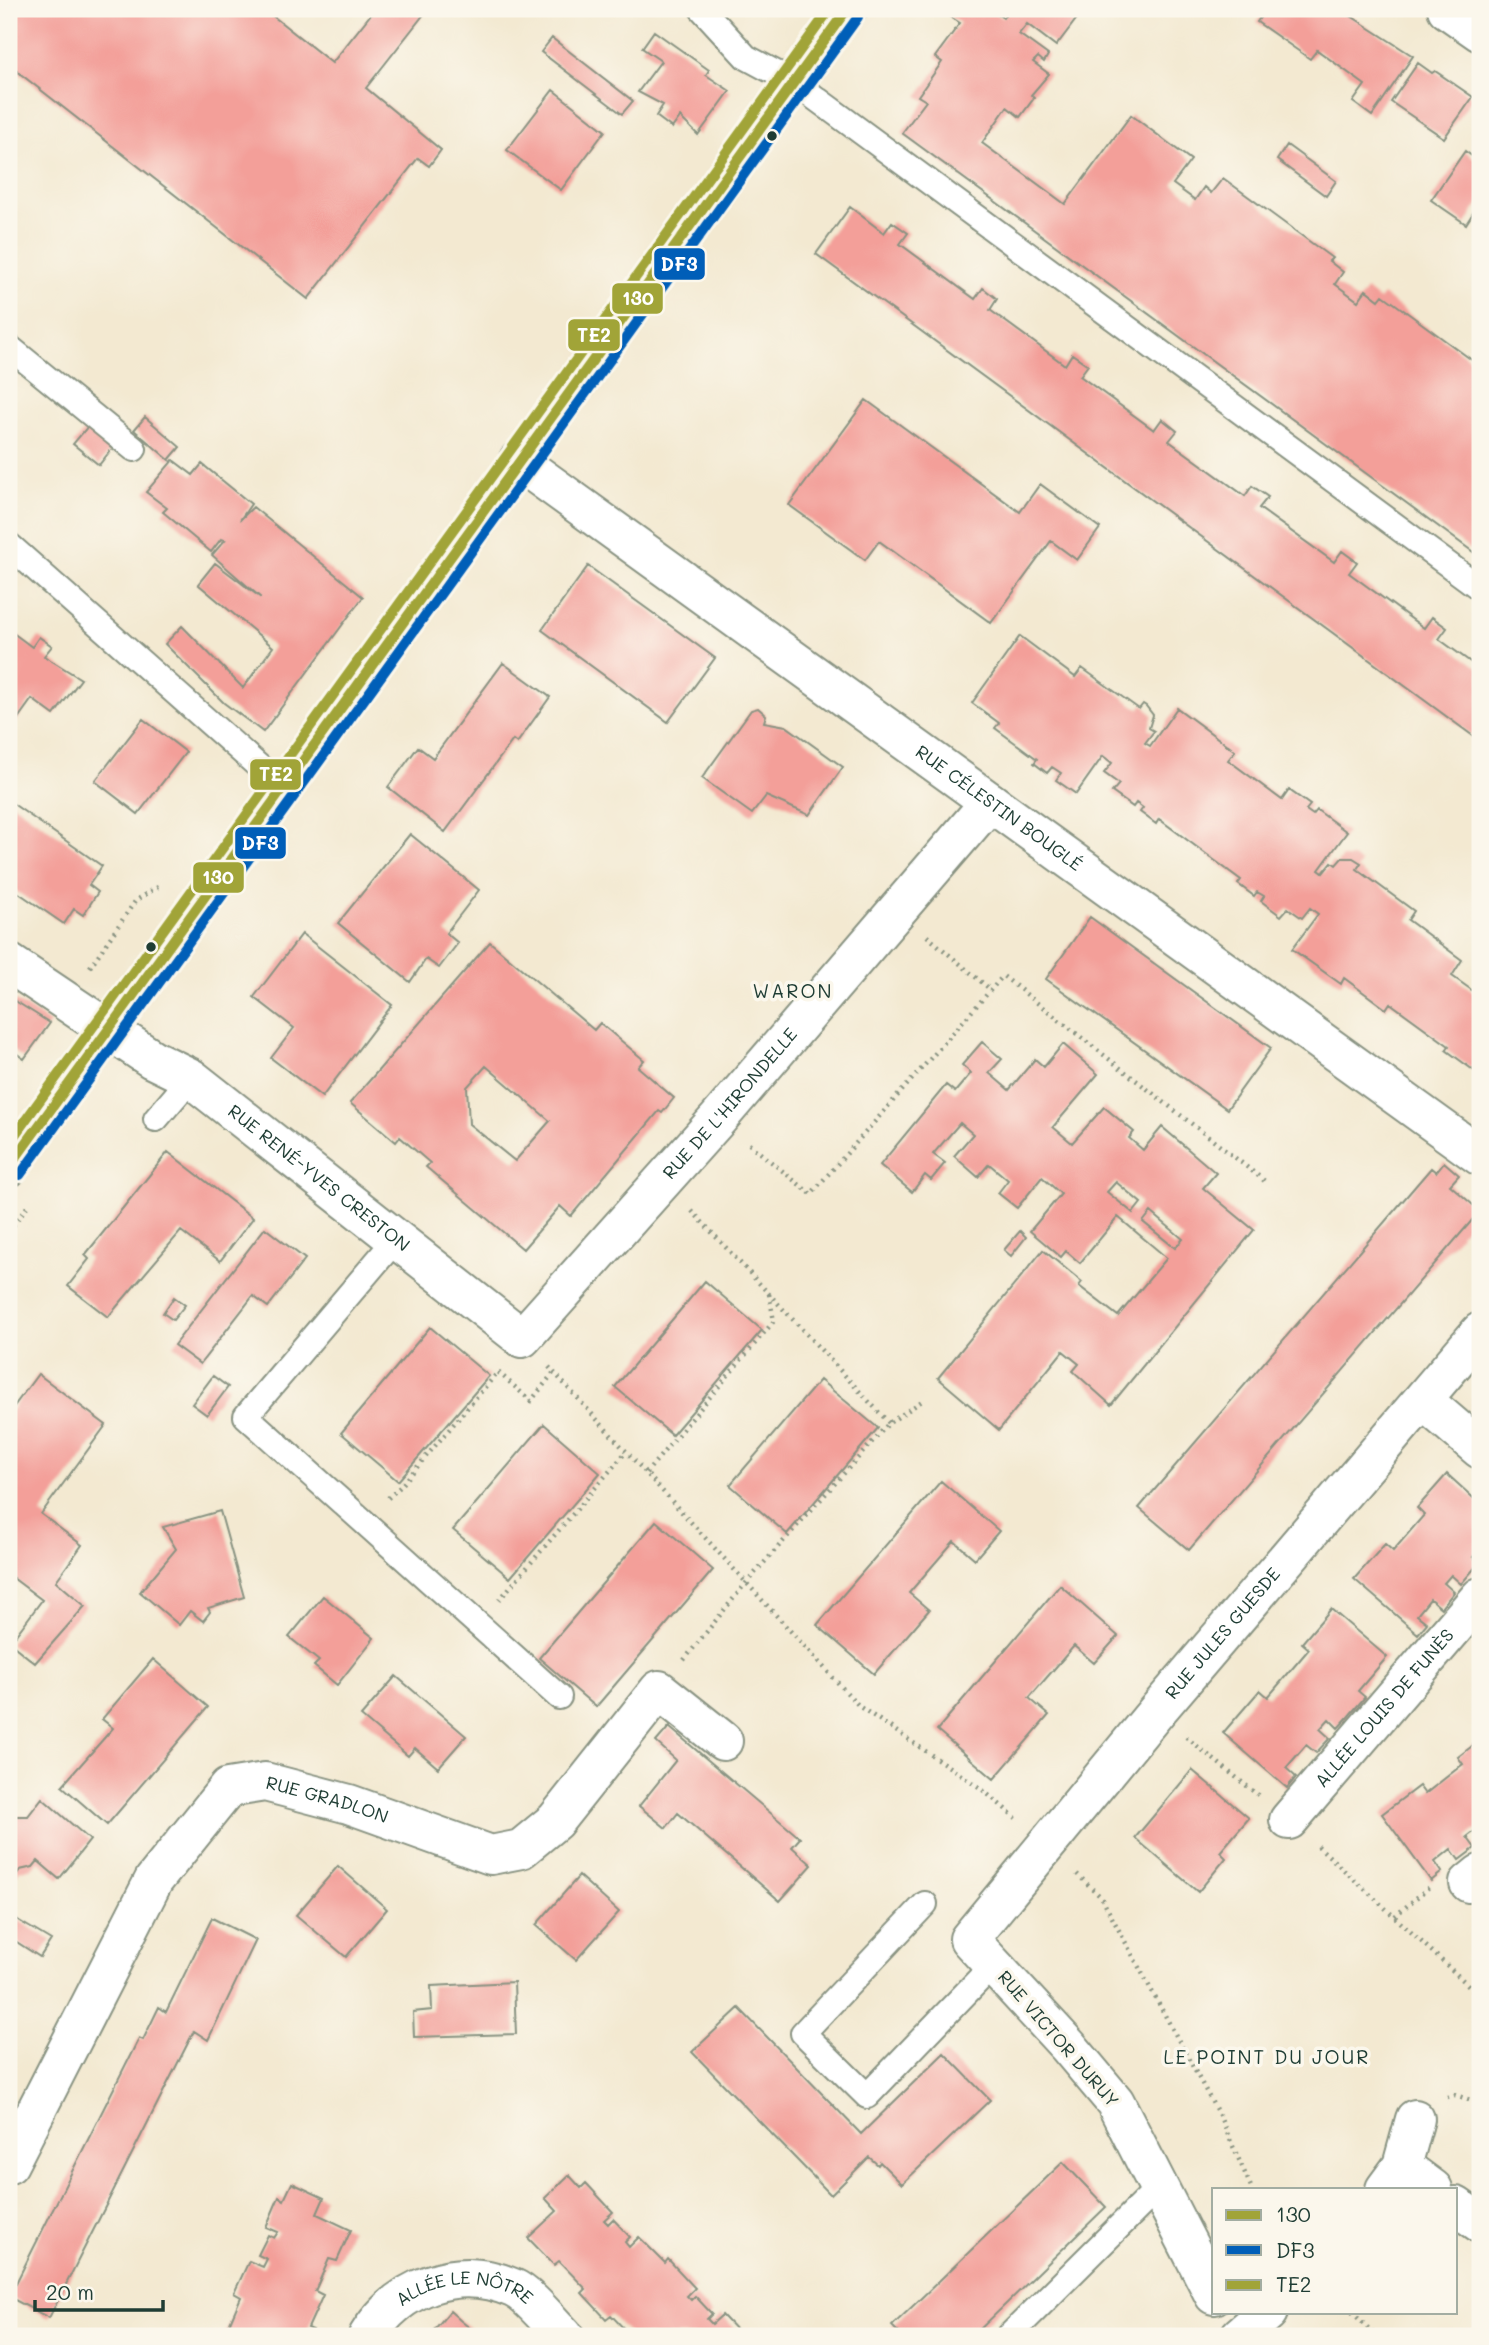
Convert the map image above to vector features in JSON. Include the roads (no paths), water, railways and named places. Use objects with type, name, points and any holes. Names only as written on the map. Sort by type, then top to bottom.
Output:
[{"type":"street","points":[[13,1155],[109,1029],[847,9]]},
{"type":"street","points":[[1447,9],[1480,32]]},
{"type":"street","name":"RUE CÉLESTIN BOUGLÉ","points":[[518,461],[1480,1156]]},
{"type":"street","name":"RUE DE L'HIRONDELLE","points":[[522,1338],[718,1119],[990,802]]},
{"type":"street","name":"RUE RENÉ-YVES CRESTON","points":[[9,963],[152,1059],[191,1078],[522,1338]]},
{"type":"street","name":"RUE JULES GUESDE","points":[[981,1952],[1047,1844],[1199,1661],[1424,1401],[1480,1332]]},
{"type":"street","points":[[1424,1401],[1480,1449]]},
{"type":"street","name":"ALLÉE LOUIS DE FUNÈS","points":[[1289,1820],[1480,1597]]},
{"type":"street","name":"RUE GRADLON","points":[[10,2160],[154,1880],[228,1788],[265,1782],[349,1804],[491,1855],[521,1849],[555,1822],[659,1690],[723,1741]]},
{"type":"street","name":"RUE VICTOR DURUY","points":[[981,1952],[1068,2046],[1115,2102],[1212,2291]]},
{"type":"street","points":[[1415,2119],[1394,2178],[1429,2188]]},
{"type":"street","points":[[1458,2207],[1480,2223]]},
{"type":"street","name":"ALLÉE LE NÔTRE","points":[[368,2336],[381,2316],[411,2291],[444,2280],[482,2280],[515,2288],[564,2336]]},
{"type":"street","points":[[1224,2314],[1237,2336],[1265,2314]]},
{"type":"lane","points":[[702,9],[746,58],[795,83],[1480,588]]},
{"type":"lane","points":[[9,347],[134,449]]},
{"type":"lane","points":[[9,545],[283,788]]},
{"type":"lane","points":[[156,1119],[191,1078]]},
{"type":"lane","points":[[396,1240],[246,1416],[559,1697]]},
{"type":"lane","points":[[925,1904],[803,2033],[867,2096],[981,1952]]},
{"type":"lane","points":[[1009,2336],[1159,2187]]},
{"type":"district","name":"WARON","points":[[793,991]]},
{"type":"district","name":"LE POINT DU JOUR","points":[[1267,2057]]}]
